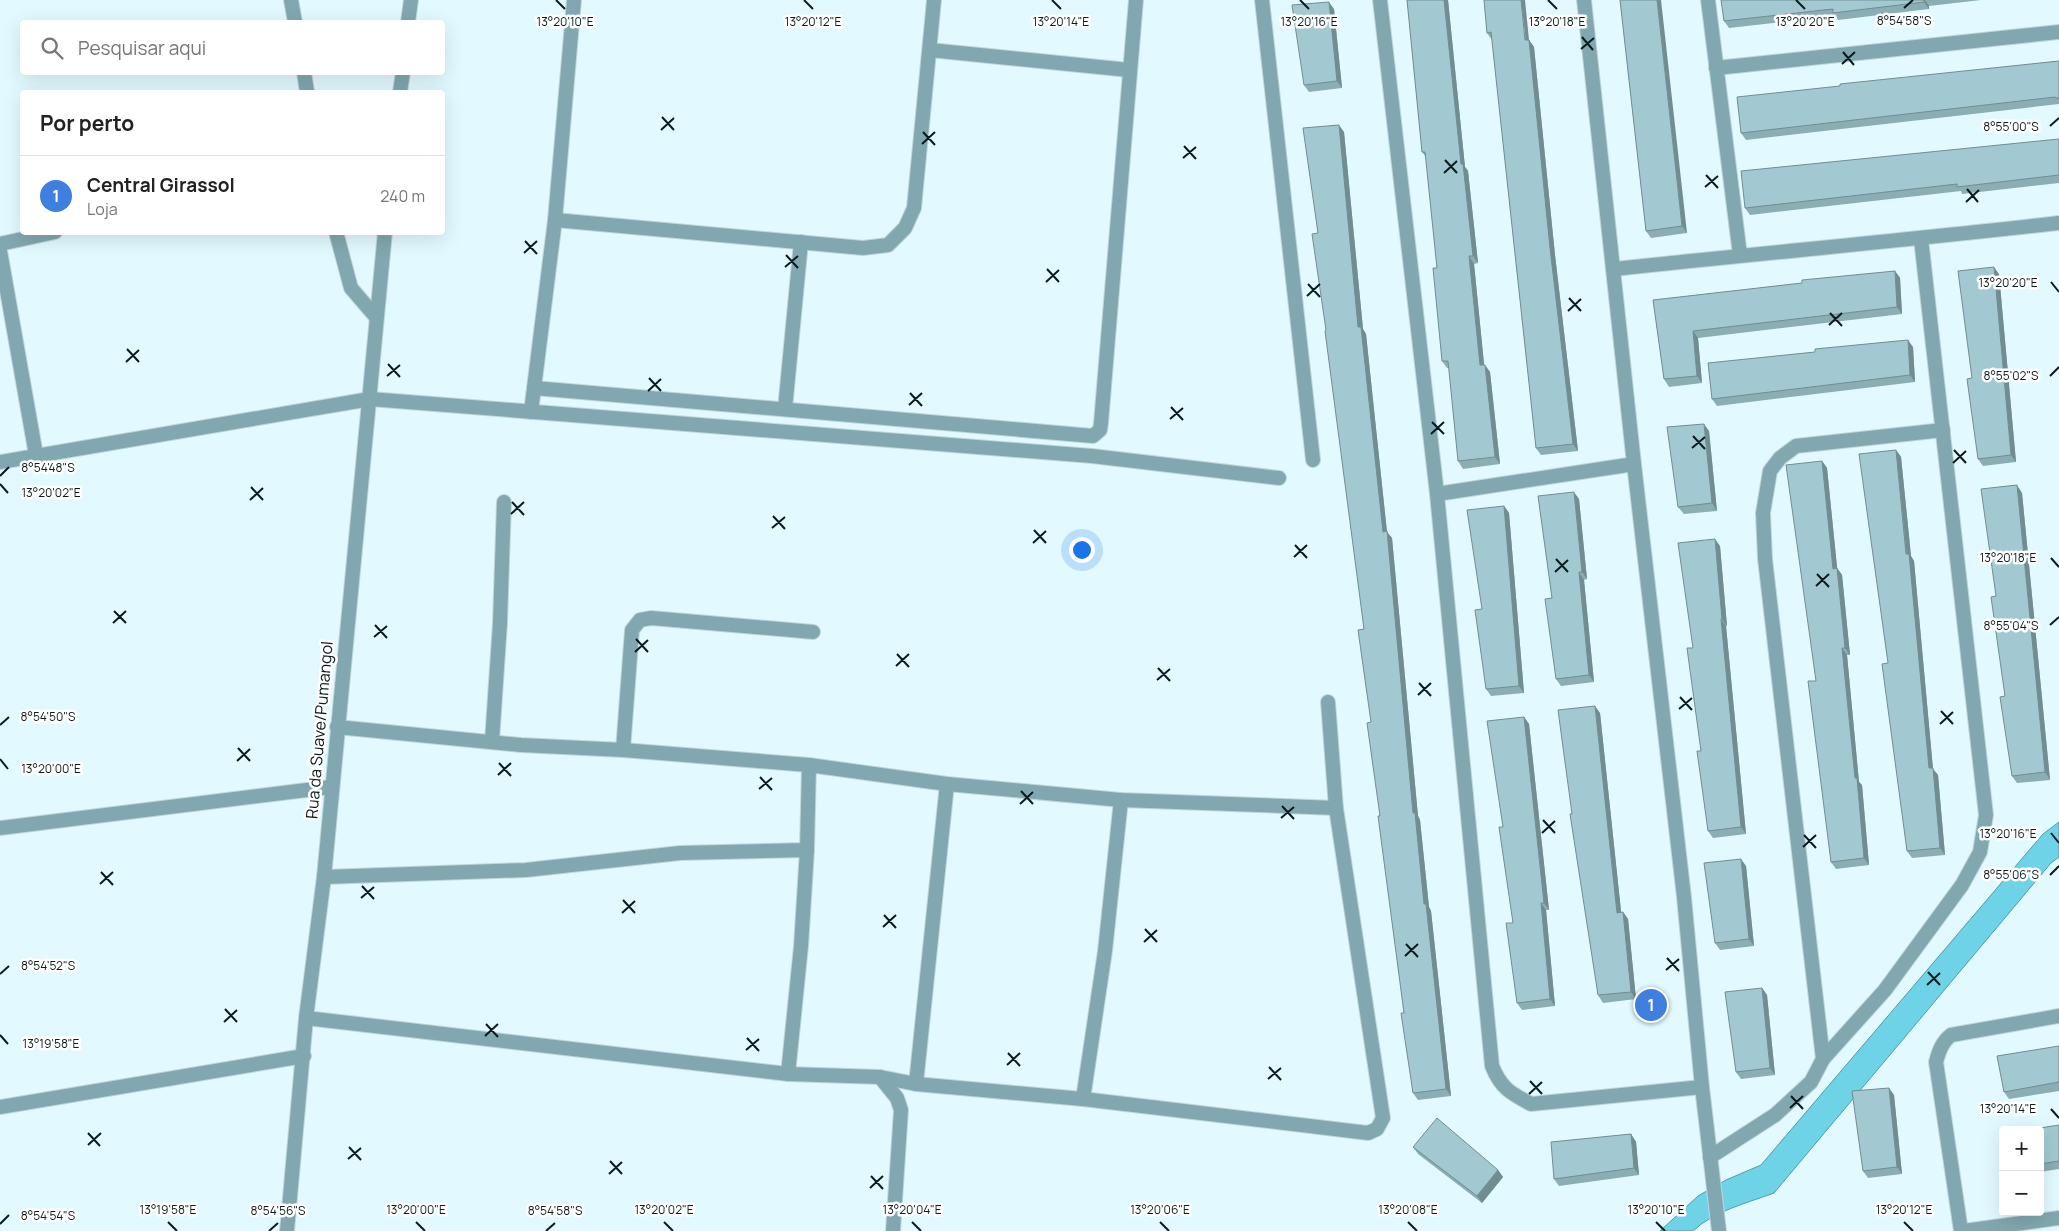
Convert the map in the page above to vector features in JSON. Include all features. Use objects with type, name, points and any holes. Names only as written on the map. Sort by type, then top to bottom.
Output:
[{"type":"street","points":[[291,0],[295,20]]},
{"type":"street","points":[[408,20],[411,0]]},
{"type":"street","points":[[531,412],[555,220],[574,0]]},
{"type":"street","points":[[555,220],[863,248],[888,245],[905,228],[914,208],[934,0]]},
{"type":"street","points":[[534,388],[1093,436],[1100,430],[1136,0]]},
{"type":"street","points":[[1262,0],[1313,460]]},
{"type":"street","points":[[1380,0],[1437,494],[1492,1066],[1497,1079],[1509,1092],[1531,1104],[1702,1087]]},
{"type":"street","points":[[1584,0],[1615,269],[1634,464],[1684,896],[1702,1087],[1719,1231]]},
{"type":"street","points":[[1708,0],[1740,255]]},
{"type":"street","points":[[1716,68],[2059,32]]},
{"type":"street","points":[[930,50],[1130,70]]},
{"type":"street","points":[[304,75],[307,90]]},
{"type":"street","points":[[400,90],[403,75]]},
{"type":"street","points":[[1615,269],[1740,255],[1921,239],[2059,223]]},
{"type":"street","points":[[0,244],[41,235]]},
{"type":"street","points":[[337,235],[351,288],[376,317]]},
{"type":"street","name":"Rua da Suave/Pumangol","points":[[286,1231],[304,1056],[306,1018],[324,877],[331,787],[385,235]]},
{"type":"street","points":[[1710,1157],[1776,1115],[1811,1082],[1823,1059],[1885,990],[1962,885],[1980,852],[1986,816],[1921,239]]},
{"type":"street","points":[[785,409],[801,242]]},
{"type":"street","points":[[0,252],[36,456]]},
{"type":"street","points":[[0,462],[370,399],[1083,455],[1279,478]]},
{"type":"street","points":[[1823,1059],[1818,1001],[1765,559],[1763,513],[1770,471],[1780,458],[1796,446],[1944,430]]},
{"type":"street","points":[[1437,494],[1634,464]]},
{"type":"street","points":[[492,741],[500,623],[504,502]]},
{"type":"street","points":[[624,750],[632,630],[640,620],[651,618],[813,632]]},
{"type":"street","points":[[306,1018],[788,1074],[880,1077],[916,1084],[1083,1099],[1368,1133],[1378,1129],[1383,1118],[1336,808],[1328,702]]},
{"type":"street","points":[[337,727],[521,745],[624,750],[809,765],[947,784],[1121,800],[1336,808]]},
{"type":"street","points":[[788,1074],[801,946],[807,850],[809,765]]},
{"type":"street","points":[[916,1084],[947,784]]},
{"type":"street","points":[[0,828],[331,787]]},
{"type":"street","points":[[1083,1099],[1105,951],[1121,800]]},
{"type":"street","points":[[324,877],[526,870],[680,853],[807,850]]},
{"type":"street","points":[[2059,1016],[1951,1035],[1945,1040],[1939,1050],[1936,1062],[1962,1231],[2059,1218]]},
{"type":"street","points":[[0,1107],[304,1056]]},
{"type":"street","points":[[880,1077],[897,1098],[901,1110],[892,1231]]},
{"type":"water","points":[[2059,822],[2059,857],[2051,863],[1774,1193],[1721,1213],[1701,1224],[1693,1231],[1660,1231],[1698,1196],[1726,1180],[1761,1165],[2043,834]]},
{"type":"building","points":[[1407,0],[1444,0],[1461,164],[1463,164],[1473,256],[1469,256],[1480,365],[1485,365],[1495,457],[1458,461],[1448,361],[1442,361],[1433,268],[1437,268],[1425,152],[1422,152]]},
{"type":"building","points":[[1484,0],[1521,0],[1525,40],[1529,40],[1550,248],[1573,444],[1536,448],[1491,32],[1487,33]]},
{"type":"building","points":[[1620,0],[1657,0],[1682,226],[1646,231]]},
{"type":"building","points":[[1721,0],[1924,0],[1924,2],[1833,13],[1833,9],[1724,21]]},
{"type":"building","points":[[1329,2],[1337,81],[1304,85],[1292,5]]},
{"type":"building","points":[[2059,61],[2059,98],[1741,133],[1737,97]]},
{"type":"building","points":[[1339,125],[1358,327],[1361,327],[1383,532],[1387,531],[1413,813],[1415,813],[1424,904],[1426,904],[1446,1089],[1413,1093],[1401,1013],[1404,1013],[1367,723],[1371,722],[1358,630],[1364,629],[1312,234],[1318,233],[1303,128]]},
{"type":"building","points":[[2059,139],[2059,175],[1957,187],[1957,184],[1745,208],[1741,171]]},
{"type":"building","points":[[1994,267],[2011,455],[1978,459],[1967,379],[1972,378],[1958,271]]},
{"type":"building","points":[[1895,271],[1897,307],[1693,331],[1697,376],[1664,379],[1653,300],[1802,283],[1802,280]]},
{"type":"building","points":[[1908,340],[1910,375],[1712,399],[1708,363],[1815,352],[1815,349]]},
{"type":"building","points":[[1704,424],[1712,503],[1678,507],[1667,427]]},
{"type":"building","points":[[1896,450],[1906,554],[1909,554],[1929,768],[1933,768],[1940,848],[1907,851],[1882,664],[1888,663],[1859,454]]},
{"type":"building","points":[[1822,461],[1833,569],[1837,568],[1845,648],[1842,648],[1864,858],[1831,862],[1808,681],[1816,681],[1786,465]]},
{"type":"building","points":[[2017,485],[2045,772],[2012,776],[2000,697],[2005,696],[1991,597],[1996,596],[1981,489]]},
{"type":"building","points":[[1574,492],[1582,572],[1579,572],[1589,675],[1556,679],[1545,599],[1552,598],[1538,496]]},
{"type":"building","points":[[1504,506],[1519,686],[1486,689],[1475,610],[1482,609],[1467,510]]},
{"type":"building","points":[[1715,539],[1741,827],[1708,831],[1697,751],[1701,751],[1687,648],[1693,648],[1678,543]]},
{"type":"building","points":[[1595,706],[1617,913],[1623,912],[1631,992],[1598,995],[1570,814],[1572,814],[1558,710]]},
{"type":"building","points":[[1524,717],[1544,903],[1541,903],[1550,999],[1517,1003],[1506,923],[1513,923],[1499,827],[1503,827],[1487,721]]},
{"type":"building","points":[[1741,859],[1749,939],[1715,943],[1704,863]]},
{"type":"building","points":[[1762,988],[1770,1068],[1736,1072],[1725,992]]},
{"type":"building","points":[[2059,1046],[2059,1082],[2004,1092],[1997,1056]]},
{"type":"building","points":[[1889,1088],[1897,1167],[1863,1171],[1852,1091]]},
{"type":"building","points":[[1437,1118],[1498,1170],[1477,1196],[1413,1147]]},
{"type":"building","points":[[2059,1125],[2059,1161],[2044,1163],[2044,1127]]},
{"type":"building","points":[[1631,1134],[1634,1168],[1554,1179],[1551,1142]]},
{"type":"place","name":"Central Girassol","points":[[1651,1005]]}]
